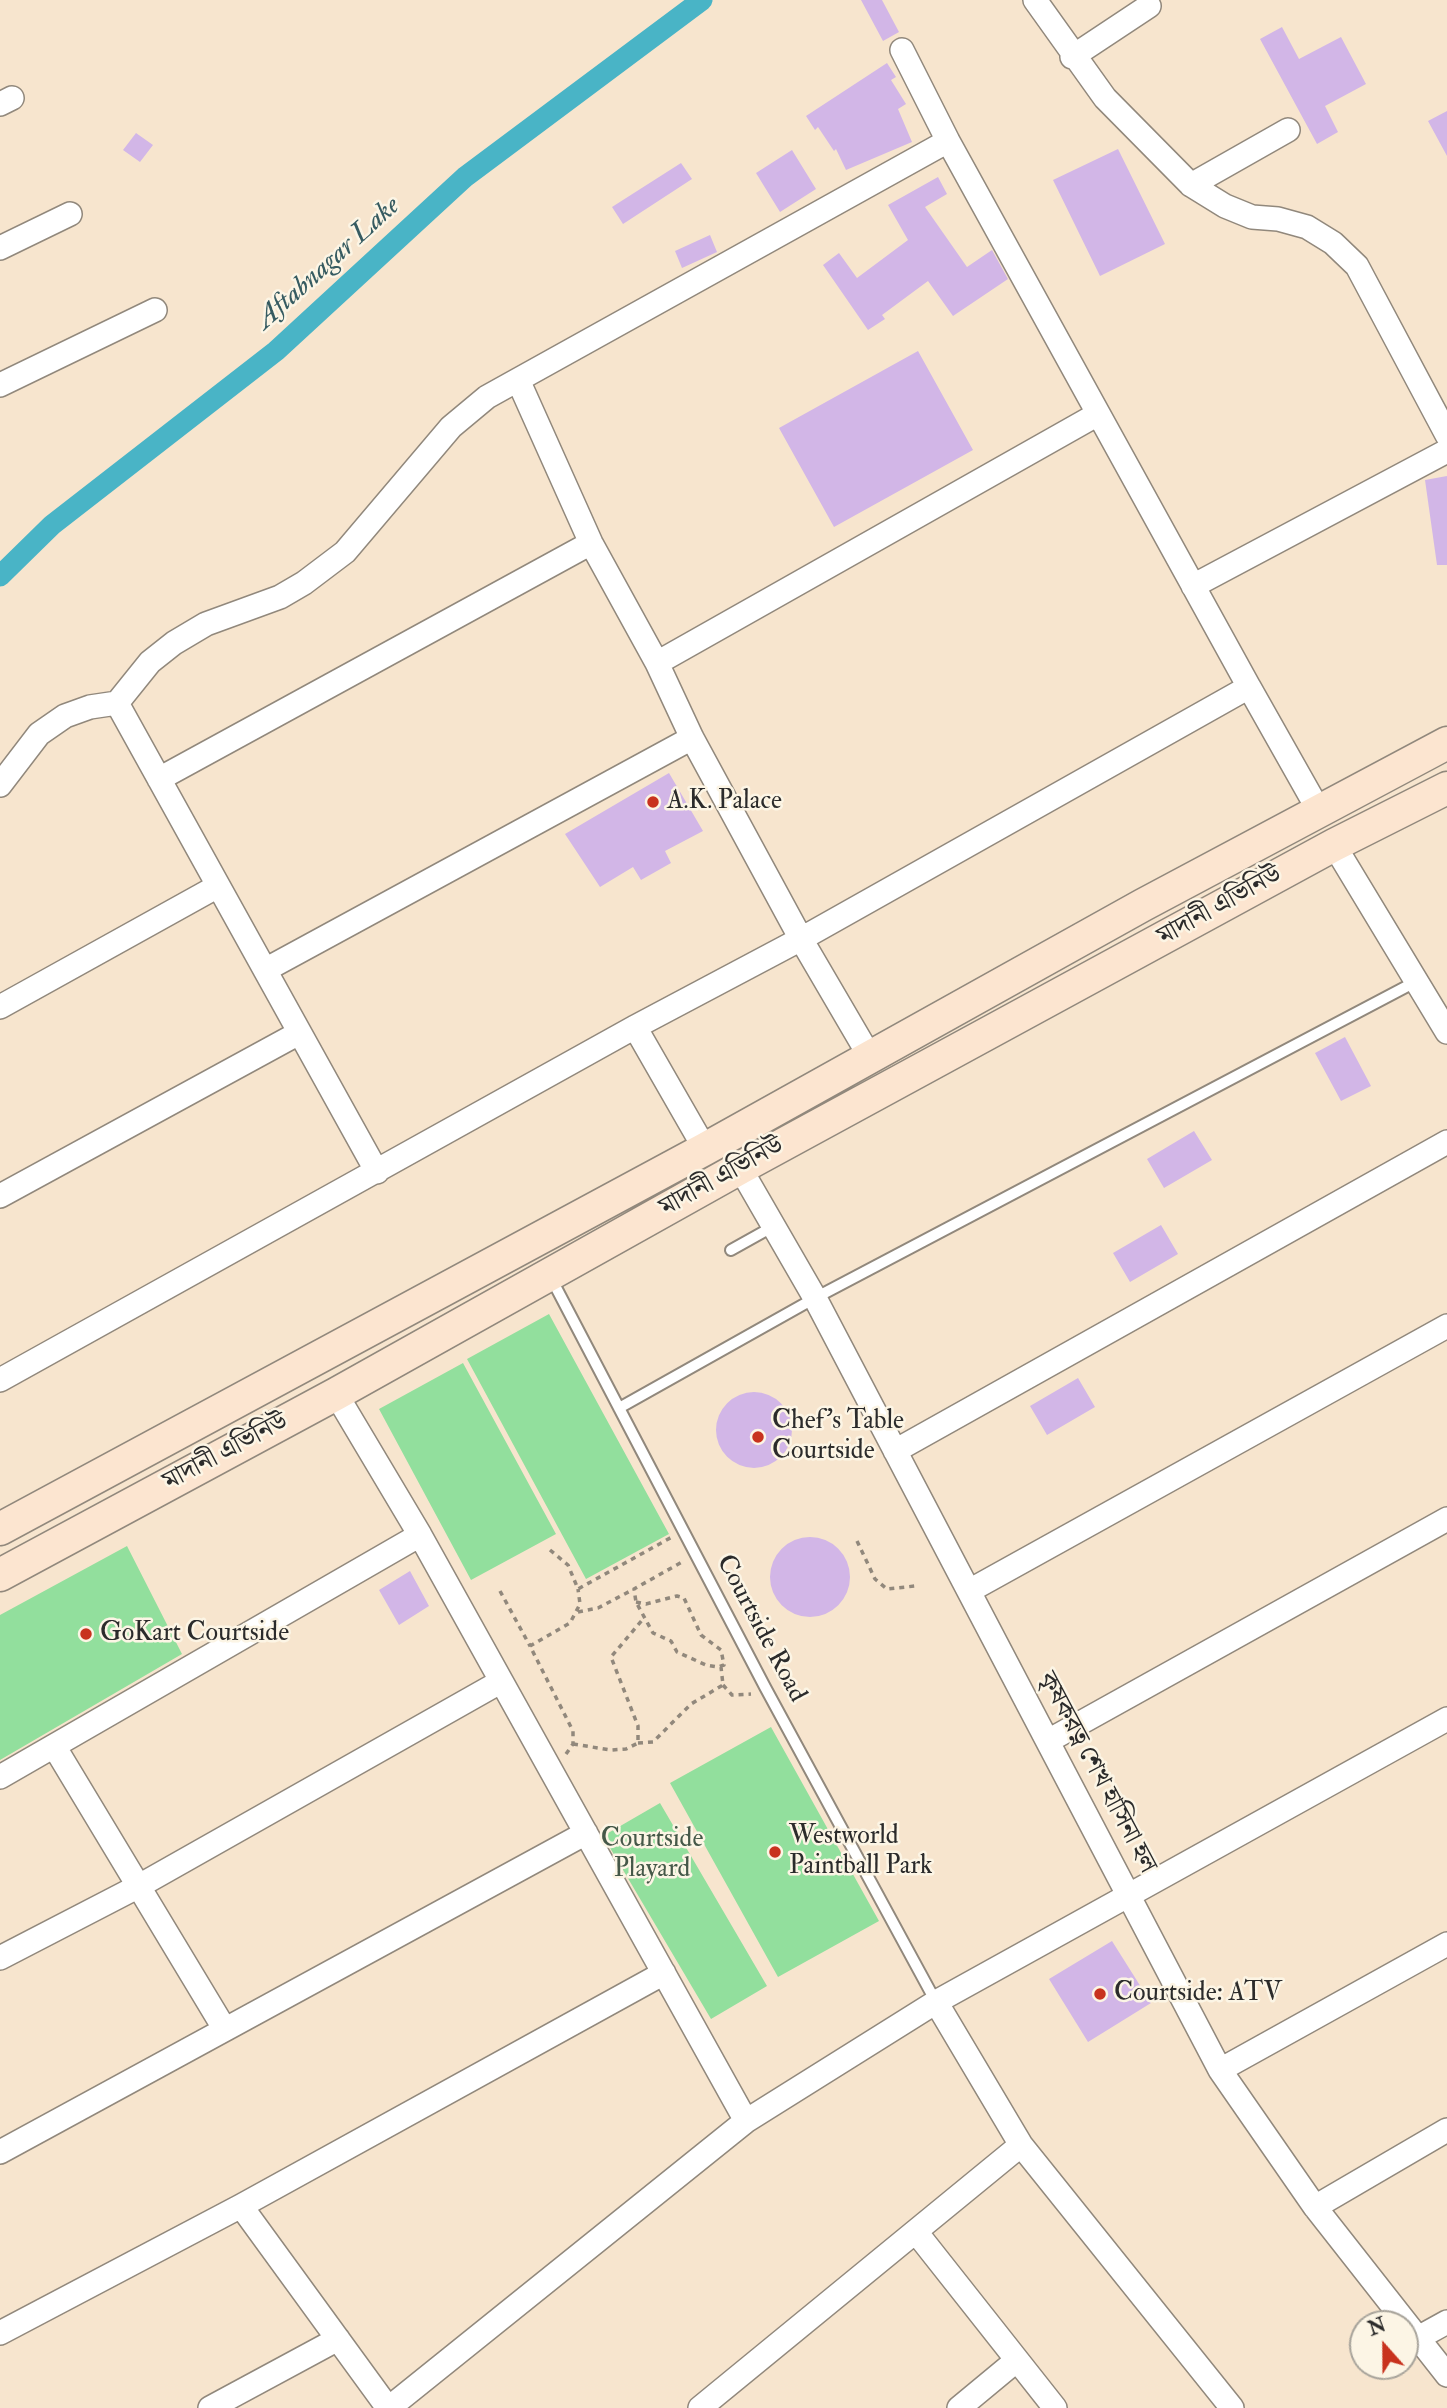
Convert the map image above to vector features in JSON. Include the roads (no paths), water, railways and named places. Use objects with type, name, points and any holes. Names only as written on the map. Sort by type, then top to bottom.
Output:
[{"type":"main road","name":"মাদানী এভিনিউ","points":[[0,1530],[705,1149],[1447,743]]},
{"type":"main road","name":"মাদানী এভিনিউ","points":[[0,1575],[336,1394],[740,1168],[1334,845],[1447,788]]},
{"type":"main road","points":[[530,1244],[549,1274]]},
{"type":"main road","points":[[312,1361],[336,1394]]},
{"type":"street","points":[[1035,0],[1072,57],[1105,99],[1191,184],[1225,206],[1252,217],[1278,219],[1307,227],[1333,243],[1357,266],[1447,435]]},
{"type":"street","points":[[1072,57],[1149,6]]},
{"type":"street","points":[[902,50],[948,141],[1319,811]]},
{"type":"street","points":[[1191,184],[1288,130]]},
{"type":"street","points":[[0,785],[17,759],[48,728],[65,716],[90,706],[117,703],[150,662],[174,643],[206,624],[280,597],[304,583],[345,552],[451,427],[488,397],[948,141]]},
{"type":"street","points":[[0,248],[70,214]]},
{"type":"street","points":[[0,385],[155,310]]},
{"type":"street","points":[[518,380],[591,544],[657,663],[692,738],[801,939],[870,1057]]},
{"type":"street","points":[[657,663],[1098,414]]},
{"type":"street","points":[[1193,586],[1447,451]]},
{"type":"street","points":[[159,779],[591,544]]},
{"type":"street","points":[[0,1380],[635,1027],[801,939],[1250,687]]},
{"type":"street","points":[[117,703],[377,1172]]},
{"type":"street","points":[[265,970],[692,738]]},
{"type":"street","points":[[1334,845],[1447,1032]]},
{"type":"street","points":[[0,1007],[218,886]]},
{"type":"street","points":[[635,1027],[705,1149]]},
{"type":"street","points":[[0,1196],[299,1032]]},
{"type":"street","points":[[895,1451],[1447,1142]]},
{"type":"street","name":"কৃষকরত্ন শেখ হাসিনা হল","points":[[740,1168],[815,1298],[1220,2070],[1315,2207],[1396,2310]]},
{"type":"street","points":[[969,1591],[1447,1326]]},
{"type":"street","points":[[336,1394],[420,1535],[746,2121]]},
{"type":"street","points":[[1048,1741],[1447,1519]]},
{"type":"street","points":[[0,1777],[420,1535]]},
{"type":"street","points":[[0,1958],[139,1886],[500,1682]]},
{"type":"street","points":[[241,2206],[388,2408],[746,2121],[936,2002],[1130,1897],[1447,1719]]},
{"type":"street","points":[[54,1746],[224,2028]]},
{"type":"street","points":[[0,2152],[586,1833]]},
{"type":"street","points":[[1220,2070],[1447,1944]]},
{"type":"street","points":[[0,2333],[241,2206],[664,1973]]},
{"type":"street","points":[[936,2002],[1021,2145],[1232,2408]]},
{"type":"street","points":[[1315,2207],[1447,2130]]},
{"type":"street","points":[[700,2408],[1021,2145]]},
{"type":"street","points":[[916,2232],[1055,2408]]},
{"type":"street","points":[[1419,2337],[1447,2322]]},
{"type":"street","points":[[210,2408],[338,2339]]},
{"type":"street","name":"কৃষকরত্ন শেখ হাসিনা হল","points":[[1419,2339],[1447,2375]]},
{"type":"street","points":[[959,2408],[1017,2360]]},
{"type":"lane","points":[[619,1408],[815,1298],[1417,981]]},
{"type":"lane","points":[[731,1250],[774,1226]]},
{"type":"lane","name":"Courtside Road","points":[[549,1274],[765,1687],[936,2002]]},
{"type":"waterway","name":"Aftabnagar Lake","points":[[0,576],[52,525],[276,351],[465,177],[702,0]]},
{"type":"place","name":"A.K. Palace","points":[[653,802]]},
{"type":"place","name":"Chef's Table Courtside","points":[[758,1437]]},
{"type":"place","name":"GoKart Courtside","points":[[86,1634]]},
{"type":"place","name":"Westworld Paintball Park","points":[[775,1852]]},
{"type":"place","name":"Courtside: ATV","points":[[1100,1994]]},
{"type":"park label","name":"Courtside Playard","points":[[652,1854]]}]
